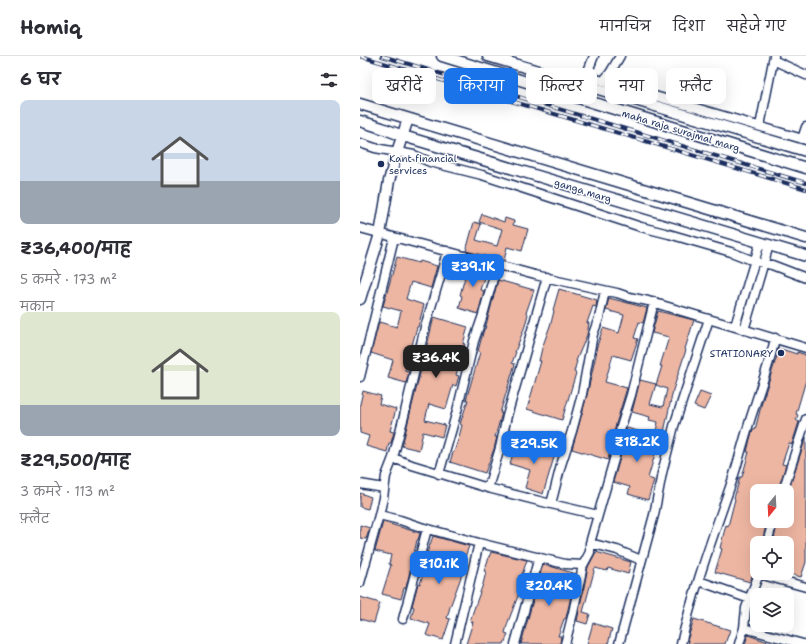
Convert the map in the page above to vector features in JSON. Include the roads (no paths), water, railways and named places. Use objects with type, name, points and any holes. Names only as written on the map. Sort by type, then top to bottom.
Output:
[{"type":"street","name":"maha raja surajmal marg","points":[[442,56],[526,82]]},
{"type":"street","name":"maha raja surajmal marg","points":[[488,56],[536,68]]},
{"type":"street","points":[[590,68],[594,56]]},
{"type":"street","points":[[603,81],[610,73],[620,56]]},
{"type":"street","points":[[760,126],[774,58],[806,75]]},
{"type":"street","points":[[597,81],[603,81],[760,126],[804,140],[806,127]]},
{"type":"street","name":"maha raja surajmal marg","points":[[597,84],[806,151]]},
{"type":"street","name":"ganga marg","points":[[360,104],[806,238]]},
{"type":"street","name":"maha raja surajmal marg","points":[[597,104],[806,168]]},
{"type":"street","points":[[360,299],[380,234],[389,181],[408,119]]},
{"type":"street","name":"ganga marg","points":[[360,122],[806,256]]},
{"type":"street","points":[[360,143],[375,148],[414,155],[430,162],[482,176],[641,227],[731,252],[806,278]]},
{"type":"street","points":[[360,228],[447,252],[654,302],[806,348]]},
{"type":"street","points":[[360,377],[394,238]]},
{"type":"street","points":[[735,326],[754,261],[764,244]]},
{"type":"street","points":[[744,330],[763,264],[764,244]]},
{"type":"street","points":[[360,583],[379,516],[386,476],[393,458],[425,327],[442,274],[447,252]]},
{"type":"street","points":[[439,474],[457,411],[474,341],[497,264]]},
{"type":"street","points":[[488,488],[547,277]]},
{"type":"street","points":[[551,504],[582,394],[593,334],[599,318],[605,291]]},
{"type":"street","points":[[565,644],[575,606],[583,565],[590,552],[590,542],[615,456],[621,427],[654,302]]},
{"type":"street","points":[[619,644],[654,516],[662,473],[674,426],[708,319]]},
{"type":"street","points":[[681,644],[687,617],[730,487],[775,338]]},
{"type":"street","points":[[785,484],[806,419]]},
{"type":"street","points":[[393,458],[439,474],[488,488],[598,515]]},
{"type":"street","points":[[360,484],[384,488]]},
{"type":"street","points":[[379,516],[400,520],[479,543],[566,564],[583,565]]},
{"type":"street","points":[[403,619],[427,529]]},
{"type":"street","points":[[590,542],[617,550],[641,560]]},
{"type":"street","points":[[455,644],[479,543]]},
{"type":"street","points":[[515,644],[539,557]]},
{"type":"street","points":[[781,580],[806,587]]},
{"type":"street","points":[[699,581],[750,599],[746,608],[744,628],[738,644]]},
{"type":"street","points":[[744,628],[787,642],[803,644]]},
{"type":"railway","points":[[360,56],[806,189]]},
{"type":"railway","points":[[382,56],[806,183]]},
{"type":"place","name":"Kant financial services","points":[[381,164]]},
{"type":"place","name":"STATIONARY","points":[[781,353]]}]
